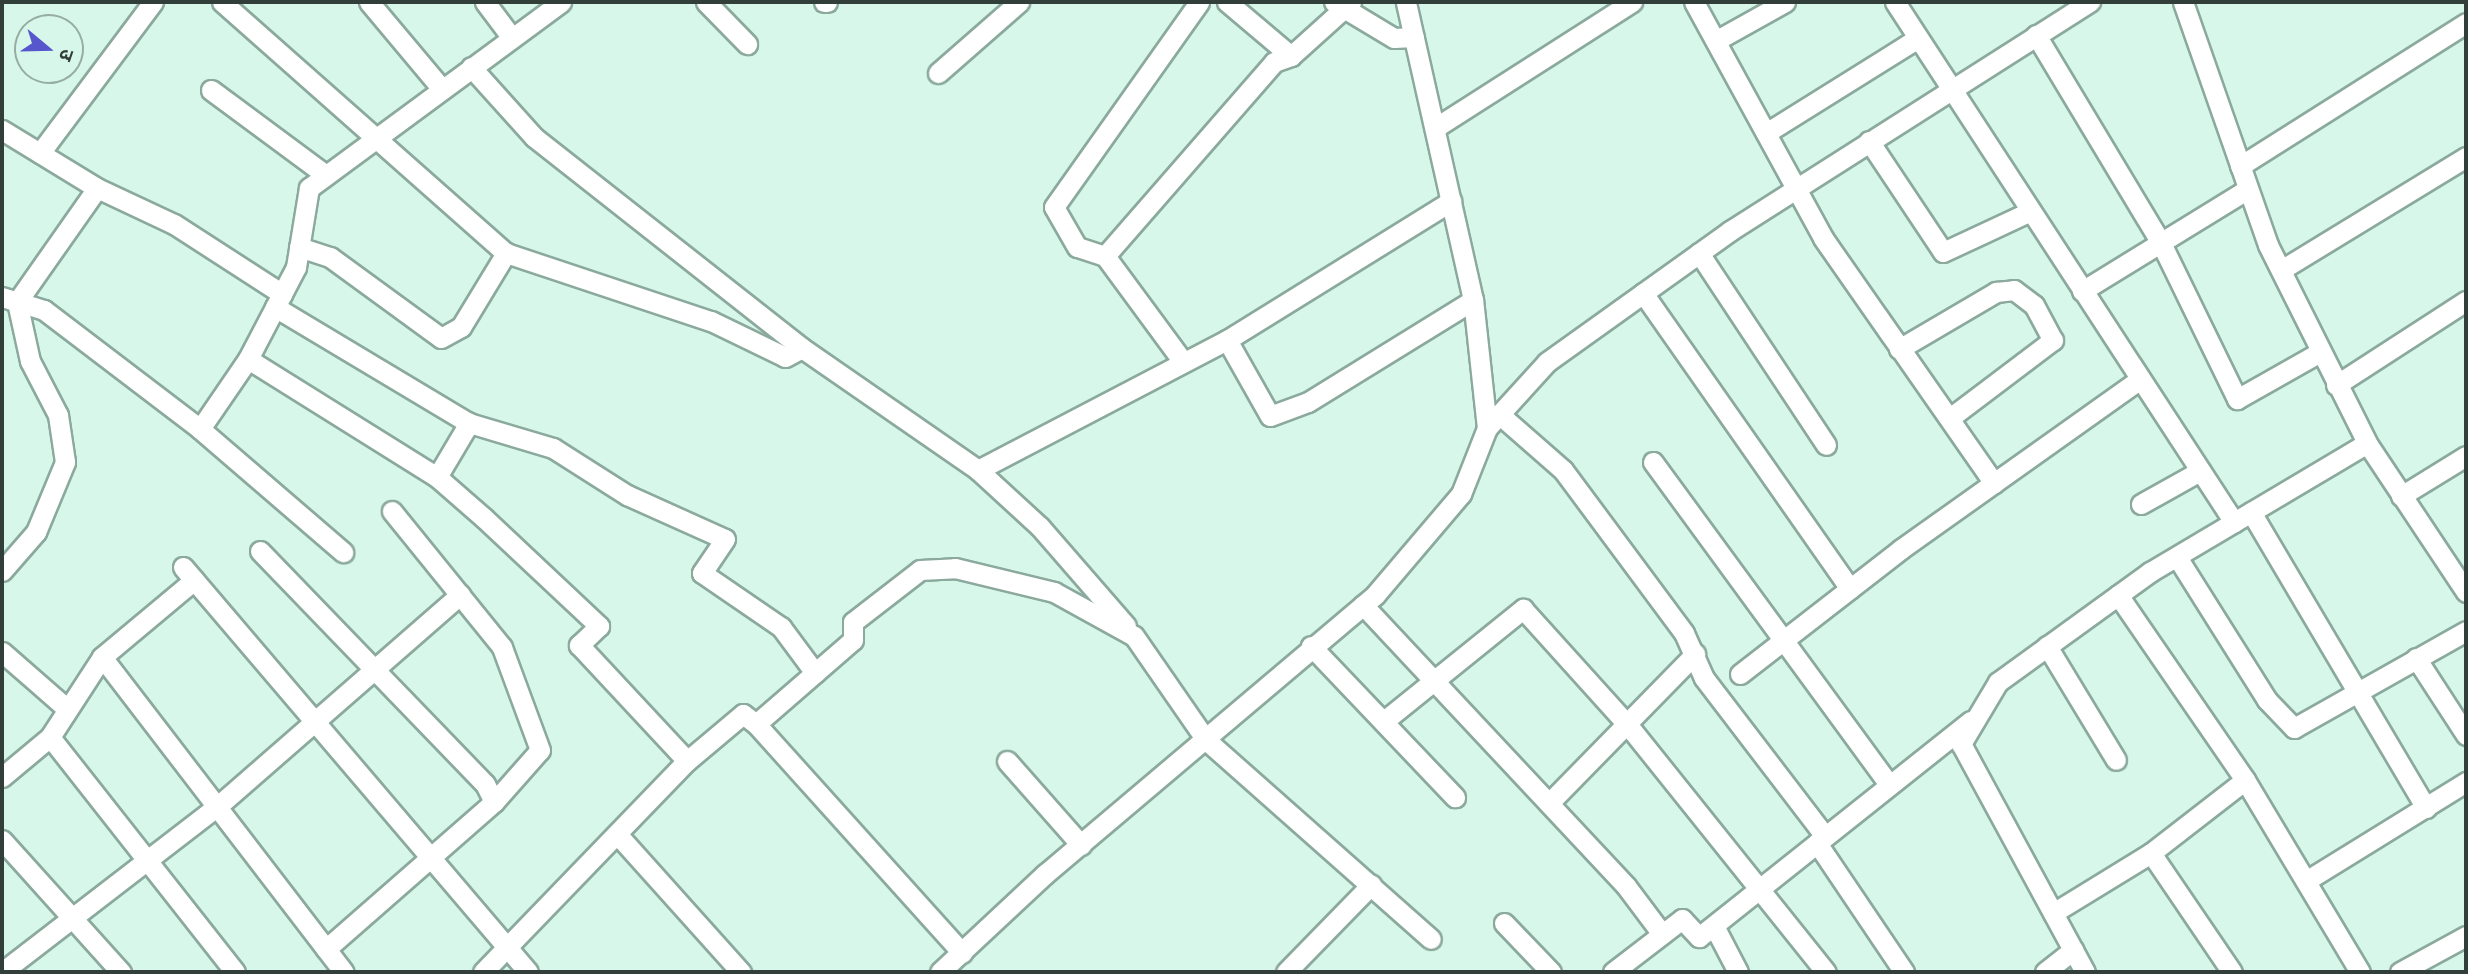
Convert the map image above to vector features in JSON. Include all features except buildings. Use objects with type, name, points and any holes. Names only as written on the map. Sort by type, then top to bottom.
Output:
[{"type":"street","points":[[40,153],[153,2]]},
{"type":"street","points":[[222,2],[373,140],[506,253],[710,321],[785,357],[802,348]]},
{"type":"street","points":[[369,2],[442,89]]},
{"type":"street","points":[[485,2],[512,38]]},
{"type":"street","points":[[200,429],[248,359],[279,301],[299,247],[309,188],[561,2]]},
{"type":"street","points":[[706,2],[747,44]]},
{"type":"street","points":[[938,73],[1019,2]]},
{"type":"street","points":[[1181,359],[1105,256],[1077,247],[1066,233],[1054,207],[1058,196],[1199,2]]},
{"type":"street","points":[[1227,2],[1291,56]]},
{"type":"street","points":[[1406,2],[1474,300],[1493,421],[1563,470],[1695,654],[1704,678],[1821,840],[1904,972]]},
{"type":"street","points":[[1435,128],[1632,2]]},
{"type":"street","points":[[1694,2],[1796,189],[1899,349],[1994,483]]},
{"type":"street","points":[[1717,40],[1785,2]]},
{"type":"street","points":[[1895,2],[2234,522]]},
{"type":"street","points":[[940,972],[1081,845],[1206,740],[1311,646],[1363,605],[1461,494],[1493,421],[1547,362],[1699,253],[1950,88],[2090,2]]},
{"type":"street","points":[[2183,2],[2248,189],[2281,270],[2320,352],[2367,443],[2466,592]]},
{"type":"street","points":[[1105,256],[1274,62],[1291,56],[1343,4],[1394,38],[1414,37]]},
{"type":"street","points":[[2241,166],[2466,23]]},
{"type":"street","points":[[2036,35],[2160,241],[2237,398],[2320,352]]},
{"type":"street","points":[[1766,133],[1918,38]]},
{"type":"street","points":[[471,67],[534,138],[802,348],[978,470],[1040,527],[1134,636],[1206,740],[1431,939]]},
{"type":"street","points":[[211,90],[326,175]]},
{"type":"street","points":[[2,130],[97,188],[174,224],[279,301],[469,423],[553,449],[627,495],[725,539],[702,573],[781,627],[815,673]]},
{"type":"street","points":[[1869,141],[1943,252],[2031,211]]},
{"type":"street","points":[[2281,270],[2466,157]]},
{"type":"street","points":[[10,300],[97,188]]},
{"type":"street","points":[[2082,290],[2248,189]]},
{"type":"street","points":[[978,470],[1160,376],[1181,359],[1227,340],[1451,201]]},
{"type":"street","points":[[299,247],[330,257],[441,338],[461,327],[506,253]]},
{"type":"street","points":[[1699,253],[1826,445]]},
{"type":"street","points":[[1899,349],[1996,292],[2022,293],[2034,305],[2053,340],[1950,418]]},
{"type":"street","points":[[1643,293],[1850,589]]},
{"type":"street","points":[[10,300],[44,310],[200,429],[343,552]]},
{"type":"street","points":[[2,571],[8,545],[36,532],[65,462],[58,415],[30,361],[10,300]]},
{"type":"street","points":[[1227,340],[1270,416],[1308,402],[1474,300]]},
{"type":"street","points":[[2336,385],[2466,301]]},
{"type":"street","points":[[248,359],[438,477],[599,626],[579,645],[687,761]]},
{"type":"street","points":[[1740,674],[1850,589],[2140,379]]},
{"type":"street","points":[[438,477],[469,423]]},
{"type":"street","points":[[2085,972],[1961,744],[1998,682],[2177,556],[2367,443]]},
{"type":"street","points":[[2401,496],[2466,456]]},
{"type":"street","points":[[1653,462],[1748,598],[1787,638],[1888,783]]},
{"type":"street","points":[[2141,504],[2200,471]]},
{"type":"street","points":[[326,949],[494,802],[540,750],[502,647],[392,511]]},
{"type":"street","points":[[2251,512],[2357,695],[2427,808]]},
{"type":"street","points":[[260,551],[485,784],[494,802]]},
{"type":"street","points":[[2177,556],[2286,725],[2308,725],[2416,658],[2466,632]]},
{"type":"street","points":[[756,724],[853,640],[853,622],[920,570],[955,568],[1054,592],[1134,636]]},
{"type":"street","points":[[2,777],[50,737],[65,707],[102,657],[188,574],[528,972]]},
{"type":"street","points":[[2,972],[219,805],[460,595]]},
{"type":"street","points":[[2118,596],[2245,780],[2309,880],[2360,972]]},
{"type":"street","points":[[1363,605],[1549,803],[1662,934]]},
{"type":"street","points":[[1384,722],[1523,609],[1628,724],[1826,972]]},
{"type":"street","points":[[1311,646],[1455,797]]},
{"type":"street","points":[[2047,646],[2116,760]]},
{"type":"street","points":[[2,652],[65,707]]},
{"type":"street","points":[[1549,803],[1695,654]]},
{"type":"street","points":[[102,657],[219,805],[344,972]]},
{"type":"street","points":[[2416,658],[2466,735]]},
{"type":"street","points":[[483,972],[687,761],[743,714],[756,724],[962,953]]},
{"type":"street","points":[[1613,972],[1682,919],[1699,937],[1888,783],[1977,716]]},
{"type":"street","points":[[50,737],[150,858],[235,972]]},
{"type":"street","points":[[1007,761],[1081,845]]},
{"type":"street","points":[[2053,913],[2151,853],[2245,780]]},
{"type":"street","points":[[2309,880],[2466,782]]},
{"type":"street","points":[[617,834],[741,972]]},
{"type":"street","points":[[2,840],[121,972]]},
{"type":"street","points":[[2151,853],[2232,972]]},
{"type":"street","points":[[1286,972],[1371,885]]},
{"type":"street","points":[[1504,923],[1551,972]]},
{"type":"street","points":[[1714,926],[1738,972]]},
{"type":"street","points":[[2400,972],[2466,936]]},
{"type":"street","points":[[2045,972],[2073,950]]}]
